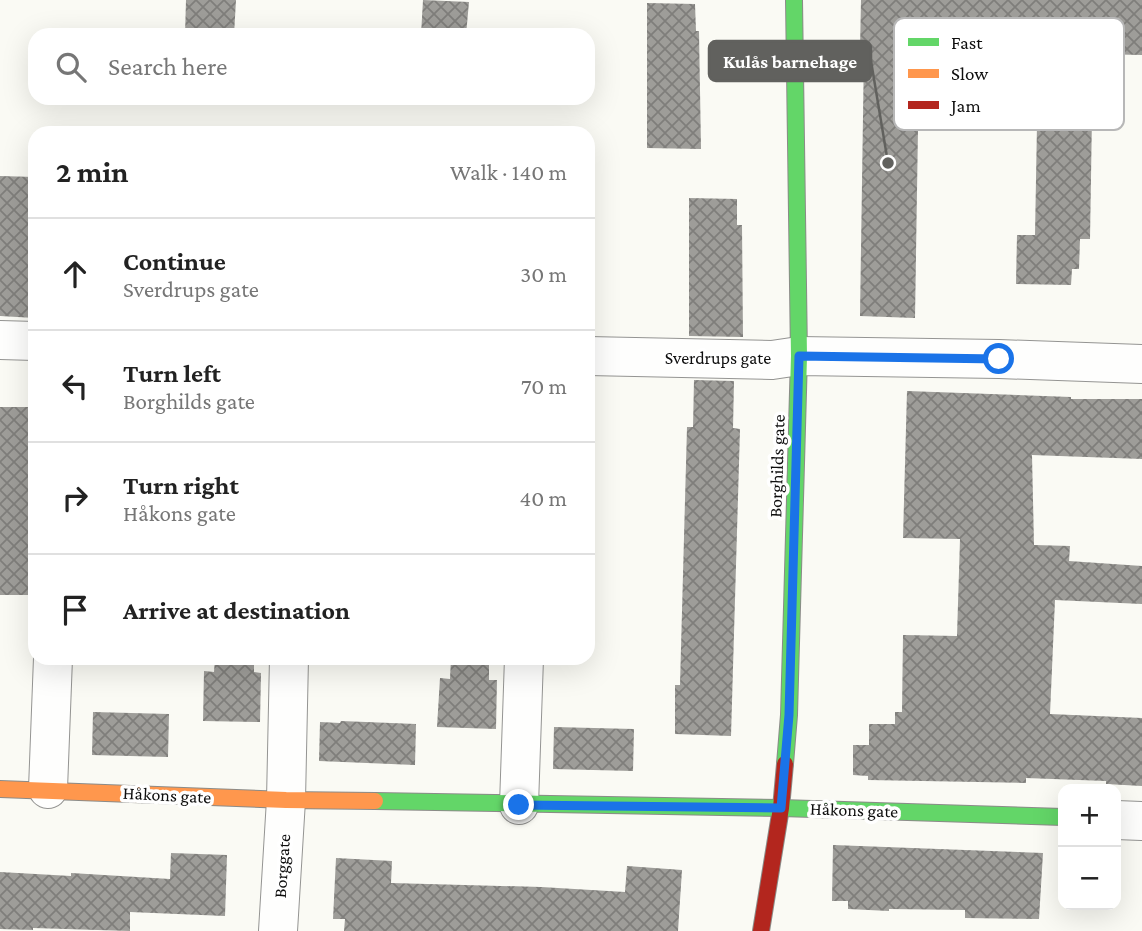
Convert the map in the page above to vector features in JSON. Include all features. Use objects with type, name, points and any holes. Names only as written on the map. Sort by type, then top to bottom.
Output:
[{"type":"street","name":"Borghilds gate","points":[[761,931],[781,808],[789,715],[799,356],[794,0]]},
{"type":"street","points":[[0,340],[28,341]]},
{"type":"street","name":"Sverdrups gate","points":[[595,356],[772,360],[799,356],[1142,364]]},
{"type":"street","points":[[48,789],[53,665]]},
{"type":"street","points":[[286,800],[289,665]]},
{"type":"street","points":[[519,805],[524,665]]},
{"type":"street","name":"Håkons gate","points":[[0,789],[286,800],[781,808],[1058,817]]},
{"type":"street","name":"Borggate","points":[[278,931],[286,800]]},
{"type":"street","points":[[1121,820],[1142,821]]},
{"type":"building","points":[[186,0],[236,0],[234,28],[185,28]]},
{"type":"building","points":[[423,0],[469,2],[467,28],[421,28]]},
{"type":"building","points":[[861,0],[1142,0],[1142,55],[1124,55],[1124,18],[894,18],[894,130],[918,130],[915,318],[860,316],[864,50],[860,50]]},
{"type":"building","points":[[647,3],[695,4],[696,31],[699,31],[701,149],[647,148]]},
{"type":"building","points":[[1037,130],[1092,130],[1090,239],[1080,239],[1079,269],[1072,269],[1071,285],[1016,284],[1017,235],[1035,235]]},
{"type":"building","points":[[0,176],[28,177],[28,318],[0,316]]},
{"type":"building","points":[[689,198],[737,199],[737,225],[742,225],[743,337],[689,336]]},
{"type":"building","points":[[694,380],[734,381],[733,428],[740,429],[731,736],[675,734],[675,685],[680,685],[687,427],[693,427]]},
{"type":"building","points":[[907,391],[1071,399],[1142,399],[1142,459],[1032,455],[1034,545],[1070,546],[1069,561],[1142,566],[1142,604],[1055,600],[1050,714],[1142,718],[1142,786],[1106,784],[1106,781],[1026,778],[1026,783],[868,780],[868,776],[853,775],[853,745],[869,745],[869,724],[895,724],[895,712],[902,712],[903,635],[957,636],[960,539],[903,538]]},
{"type":"building","points":[[0,407],[28,407],[28,595],[0,595]]},
{"type":"building","points":[[214,665],[254,665],[254,672],[261,673],[260,722],[203,721],[204,671],[214,672]]},
{"type":"building","points":[[451,665],[489,665],[489,680],[497,680],[496,729],[437,727],[440,678],[450,679]]},
{"type":"building","points":[[93,712],[169,714],[168,757],[92,755]]},
{"type":"building","points":[[320,722],[416,724],[415,765],[319,761]]},
{"type":"building","points":[[554,727],[634,729],[633,771],[553,769]]},
{"type":"building","points":[[833,845],[1043,853],[1039,919],[965,918],[965,910],[848,909],[848,901],[832,901]]},
{"type":"building","points":[[171,853],[227,855],[225,916],[130,912],[130,931],[0,929],[0,872],[170,879]]},
{"type":"building","points":[[336,858],[392,861],[391,883],[625,892],[627,866],[682,870],[678,931],[344,931],[345,919],[333,919]]},
{"type":"traffic: fast","points":[[785,764],[789,715],[799,356],[794,0]]},
{"type":"traffic: fast","points":[[375,801],[781,808],[1058,817]]},
{"type":"traffic: slow","points":[[0,789],[375,801]]},
{"type":"traffic: jam","points":[[761,931],[781,808],[785,764]]},
{"type":"place","name":"Kulås barnehage","points":[[888,163]]},
{"type":"route","points":[[519,805],[781,808],[789,715],[799,356],[999,359]]}]
